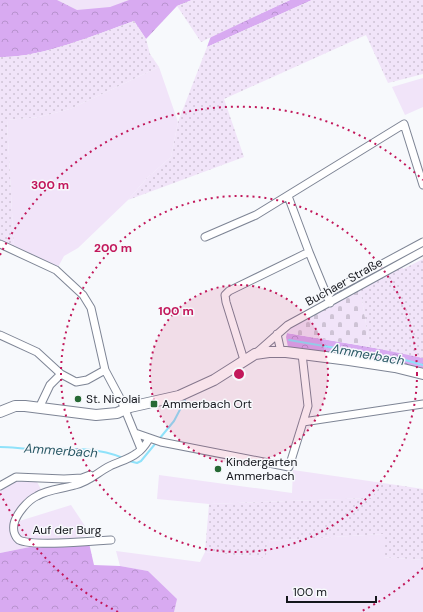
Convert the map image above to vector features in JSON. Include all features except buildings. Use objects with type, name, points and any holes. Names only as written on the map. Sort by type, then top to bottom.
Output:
[{"type":"main road","points":[[0,412],[15,406],[96,415],[117,413],[124,409],[184,394],[214,380],[255,354],[281,352],[302,354],[383,365],[423,374]]},
{"type":"street","points":[[205,237],[256,215],[404,124],[423,185]]},
{"type":"street","points":[[288,196],[308,252],[328,300]]},
{"type":"street","name":"Buchaer Straße","points":[[328,300],[332,291],[423,242]]},
{"type":"street","points":[[0,244],[56,270],[83,295],[91,308],[105,370],[121,400],[141,449],[154,440]]},
{"type":"street","name":"Buchaer Straße","points":[[255,354],[288,325],[328,300],[423,251]]},
{"type":"street","points":[[244,360],[226,302],[225,294],[308,252]]},
{"type":"street","points":[[277,334],[281,352]]},
{"type":"street","points":[[0,335],[37,352],[61,374],[76,382],[87,380],[105,370]]},
{"type":"street","points":[[135,433],[154,440],[289,467],[308,406],[302,354]]},
{"type":"street","points":[[39,408],[50,385],[61,374]]},
{"type":"street","points":[[303,422],[423,404]]},
{"type":"street","name":"Auf der Burg","points":[[111,540],[48,543],[19,540],[14,534],[13,528],[15,520],[23,508],[35,496],[53,489],[85,482],[95,477],[101,471],[137,453],[141,449]]},
{"type":"street","points":[[0,486],[16,477],[64,479],[82,478],[101,471]]},
{"type":"green space","points":[[0,0],[141,0],[0,40]]},
{"type":"green space","points":[[0,0],[57,0],[77,10],[110,7],[129,0],[192,0],[177,6],[146,39],[134,21],[50,50],[33,54],[0,57]]},
{"type":"green space","points":[[192,0],[290,0],[201,42],[177,6]]},
{"type":"green space","points":[[290,0],[312,0],[207,47],[211,36]]},
{"type":"green space","points":[[312,0],[423,0],[423,74],[388,83],[366,35],[224,99],[244,157],[128,200],[147,178],[171,157],[178,122],[207,47]]},
{"type":"green space","points":[[134,21],[146,39],[150,54],[159,67],[70,109],[39,117],[7,120],[14,249],[0,243],[0,57],[33,54],[50,50]]},
{"type":"green space","points":[[159,67],[178,122],[171,157],[147,178],[128,200],[78,248],[64,256],[57,269],[14,249],[7,120],[39,117],[70,109]]},
{"type":"green space","points":[[423,78],[423,107],[405,115],[392,87]]},
{"type":"green space","points":[[423,259],[423,358],[370,347],[360,288],[402,265],[403,269]]},
{"type":"green space","points":[[360,288],[370,347],[287,333],[289,327]]},
{"type":"green space","points":[[287,333],[404,353],[423,358],[423,371],[288,347],[286,337]]},
{"type":"green space","points":[[293,470],[383,483],[371,498],[209,504],[157,499],[159,475],[292,493]]},
{"type":"green space","points":[[17,478],[37,482],[42,491],[13,523],[71,505],[91,535],[0,553],[0,486]]},
{"type":"green space","points":[[383,483],[423,489],[423,560],[383,557],[383,534],[267,541],[266,558],[205,552],[209,504],[371,498]]},
{"type":"green space","points":[[383,534],[383,557],[423,560],[423,612],[174,612],[176,599],[148,571],[120,566],[116,551],[200,562],[205,552],[266,558],[267,541]]},
{"type":"green space","points":[[89,543],[94,565],[120,566],[148,571],[177,599],[174,612],[0,612],[0,553],[30,547]]},
{"type":"waterway","name":"Ammerbach","points":[[289,340],[405,360],[423,365]]},
{"type":"waterway","name":"Ammerbach","points":[[129,461],[137,463],[141,461],[174,421],[185,400]]},
{"type":"waterway","name":"Ammerbach","points":[[0,447],[90,450],[112,454],[123,458]]},
{"type":"place","name":"St. Nicolai","points":[[78,399]]},
{"type":"place","name":"Ammerbach Ort","points":[[154,404]]},
{"type":"place","name":"Kindergarten Ammerbach","points":[[218,469]]}]
